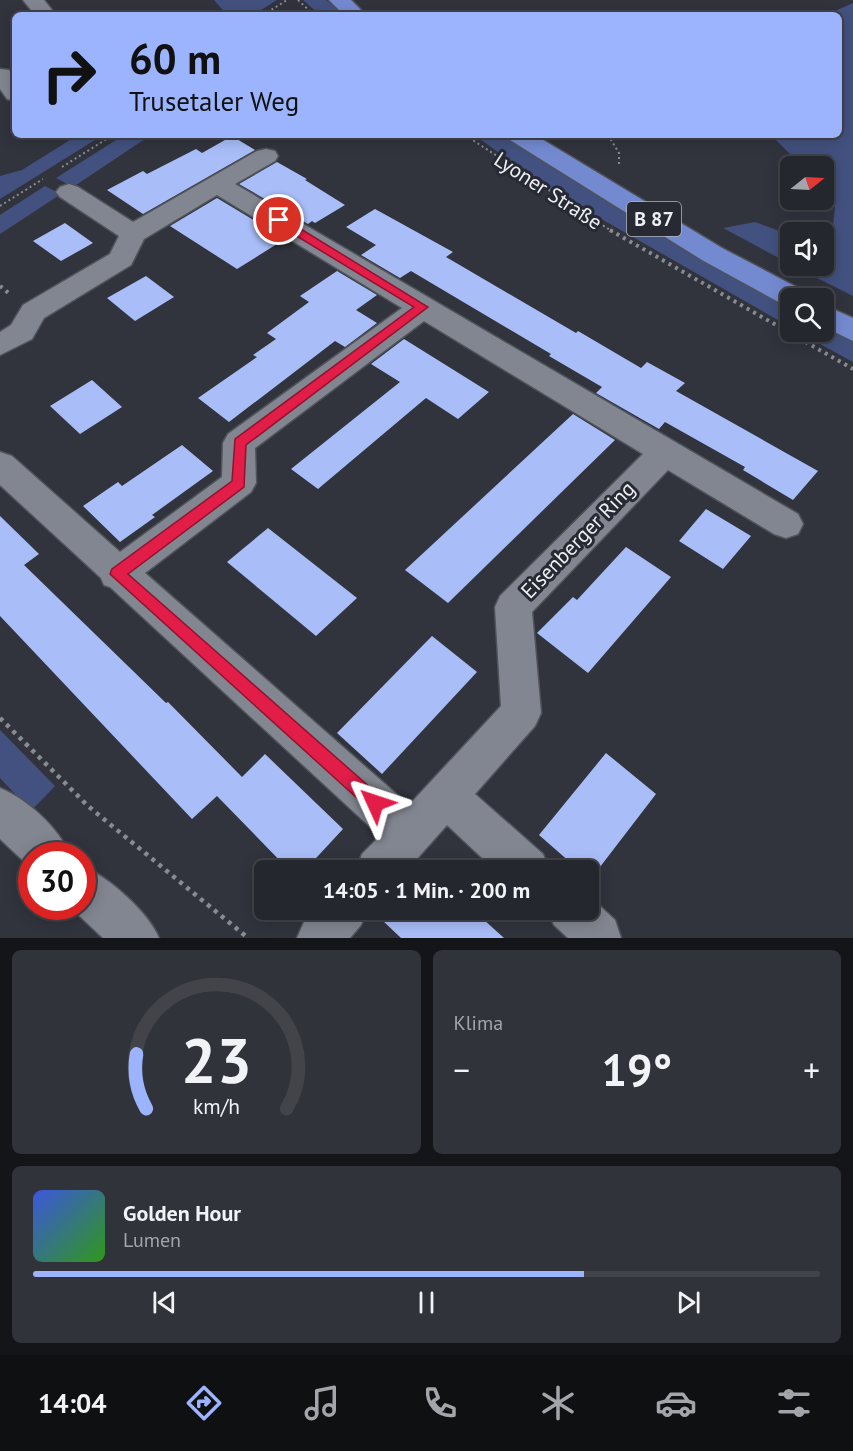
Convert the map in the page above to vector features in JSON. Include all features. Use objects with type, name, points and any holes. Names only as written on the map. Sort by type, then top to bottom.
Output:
[{"type":"main road","points":[[339,0],[353,12]]},
{"type":"main road","name":"Lyoner Straße","points":[[523,138],[692,242],[780,290]]},
{"type":"main road","points":[[834,321],[853,331]]},
{"type":"street","points":[[33,0],[43,12]]},
{"type":"street","points":[[0,75],[12,92]]},
{"type":"street","points":[[0,345],[22,332],[33,312],[121,259],[133,234],[266,156]]},
{"type":"street","points":[[217,184],[786,524]]},
{"type":"street","points":[[69,192],[133,234]]},
{"type":"street","points":[[117,574],[239,483],[239,443],[423,307]]},
{"type":"street","name":"Eisenberger Ring","points":[[387,860],[521,713],[513,607],[665,452]]},
{"type":"street","points":[[0,465],[117,574],[409,834]]},
{"type":"street","points":[[445,795],[516,860]]},
{"type":"street","points":[[0,809],[34,842]]},
{"type":"street","points":[[96,901],[136,938]]},
{"type":"street","points":[[320,938],[336,920]]},
{"type":"path","points":[[268,12],[287,0]]},
{"type":"path","points":[[298,0],[311,12]]},
{"type":"path","name":"Lyoner Straße","points":[[469,138],[552,196],[631,245],[853,369]]},
{"type":"path","points":[[0,718],[31,753],[161,869],[248,938]]},
{"type":"shaded area","points":[[214,0],[277,0],[258,12],[224,12]]},
{"type":"shaded area","points":[[303,0],[326,0],[340,12],[317,12]]},
{"type":"shaded area","points":[[853,3],[853,296],[813,276],[834,276],[834,156],[792,156],[774,138],[842,138],[842,12],[835,12]]},
{"type":"shaded area","points":[[73,138],[98,138],[0,199],[0,176],[22,170]]},
{"type":"shaded area","points":[[119,138],[146,138],[73,187],[56,178]]},
{"type":"shaded area","points":[[478,138],[506,138],[687,252],[780,303],[780,321],[556,193]]},
{"type":"shaded area","points":[[45,186],[61,194],[0,234],[0,215]]},
{"type":"shaded area","points":[[755,222],[780,231],[780,259],[723,228]]},
{"type":"shaded area","points":[[834,332],[853,342],[853,362],[816,342],[834,342]]},
{"type":"shaded area","points":[[0,730],[55,786],[31,811],[0,778]]},
{"type":"building","points":[[228,138],[235,138],[255,150],[143,214],[107,190],[143,171],[147,174],[196,149],[202,153]]},
{"type":"building","points":[[277,162],[345,205],[315,223],[312,221],[308,224],[239,184]]},
{"type":"building","points":[[217,198],[285,239],[237,269],[170,226]]},
{"type":"building","points":[[375,209],[453,252],[446,257],[576,333],[578,331],[641,368],[647,362],[685,383],[676,391],[818,471],[793,500],[743,470],[745,467],[665,422],[659,429],[596,393],[602,387],[411,271],[400,278],[361,255],[376,245],[346,227]]},
{"type":"building","points":[[65,223],[93,243],[61,261],[33,241]]},
{"type":"building","points":[[337,271],[377,295],[356,310],[377,323],[345,347],[335,341],[229,422],[198,398],[257,357],[253,355],[276,339],[267,333],[309,302],[300,296]]},
{"type":"building","points":[[146,276],[174,297],[135,321],[107,298]]},
{"type":"building","points":[[404,339],[489,392],[458,419],[426,398],[318,489],[291,469],[400,382],[371,364]]},
{"type":"building","points":[[92,380],[122,407],[80,434],[50,406]]},
{"type":"building","points":[[573,414],[615,440],[448,603],[405,570]]},
{"type":"building","points":[[182,445],[213,471],[152,515],[155,517],[120,542],[83,506],[118,482],[122,486]]},
{"type":"building","points":[[706,509],[751,536],[723,569],[679,541]]},
{"type":"building","points":[[0,516],[39,554],[24,565],[166,703],[168,702],[242,777],[265,754],[343,829],[314,860],[279,860],[217,796],[192,819],[0,616]]},
{"type":"building","points":[[268,528],[357,598],[316,636],[227,562]]},
{"type":"building","points":[[626,547],[671,577],[588,673],[537,633],[573,597],[577,600]]},
{"type":"building","points":[[432,636],[477,672],[382,774],[337,733]]},
{"type":"building","points":[[606,753],[656,794],[599,868],[599,860],[568,860],[539,835]]},
{"type":"building","points":[[484,920],[504,938],[401,938],[383,921]]},
{"type":"route","points":[[279,220],[423,307],[239,443],[239,483],[117,574],[375,803]]}]
